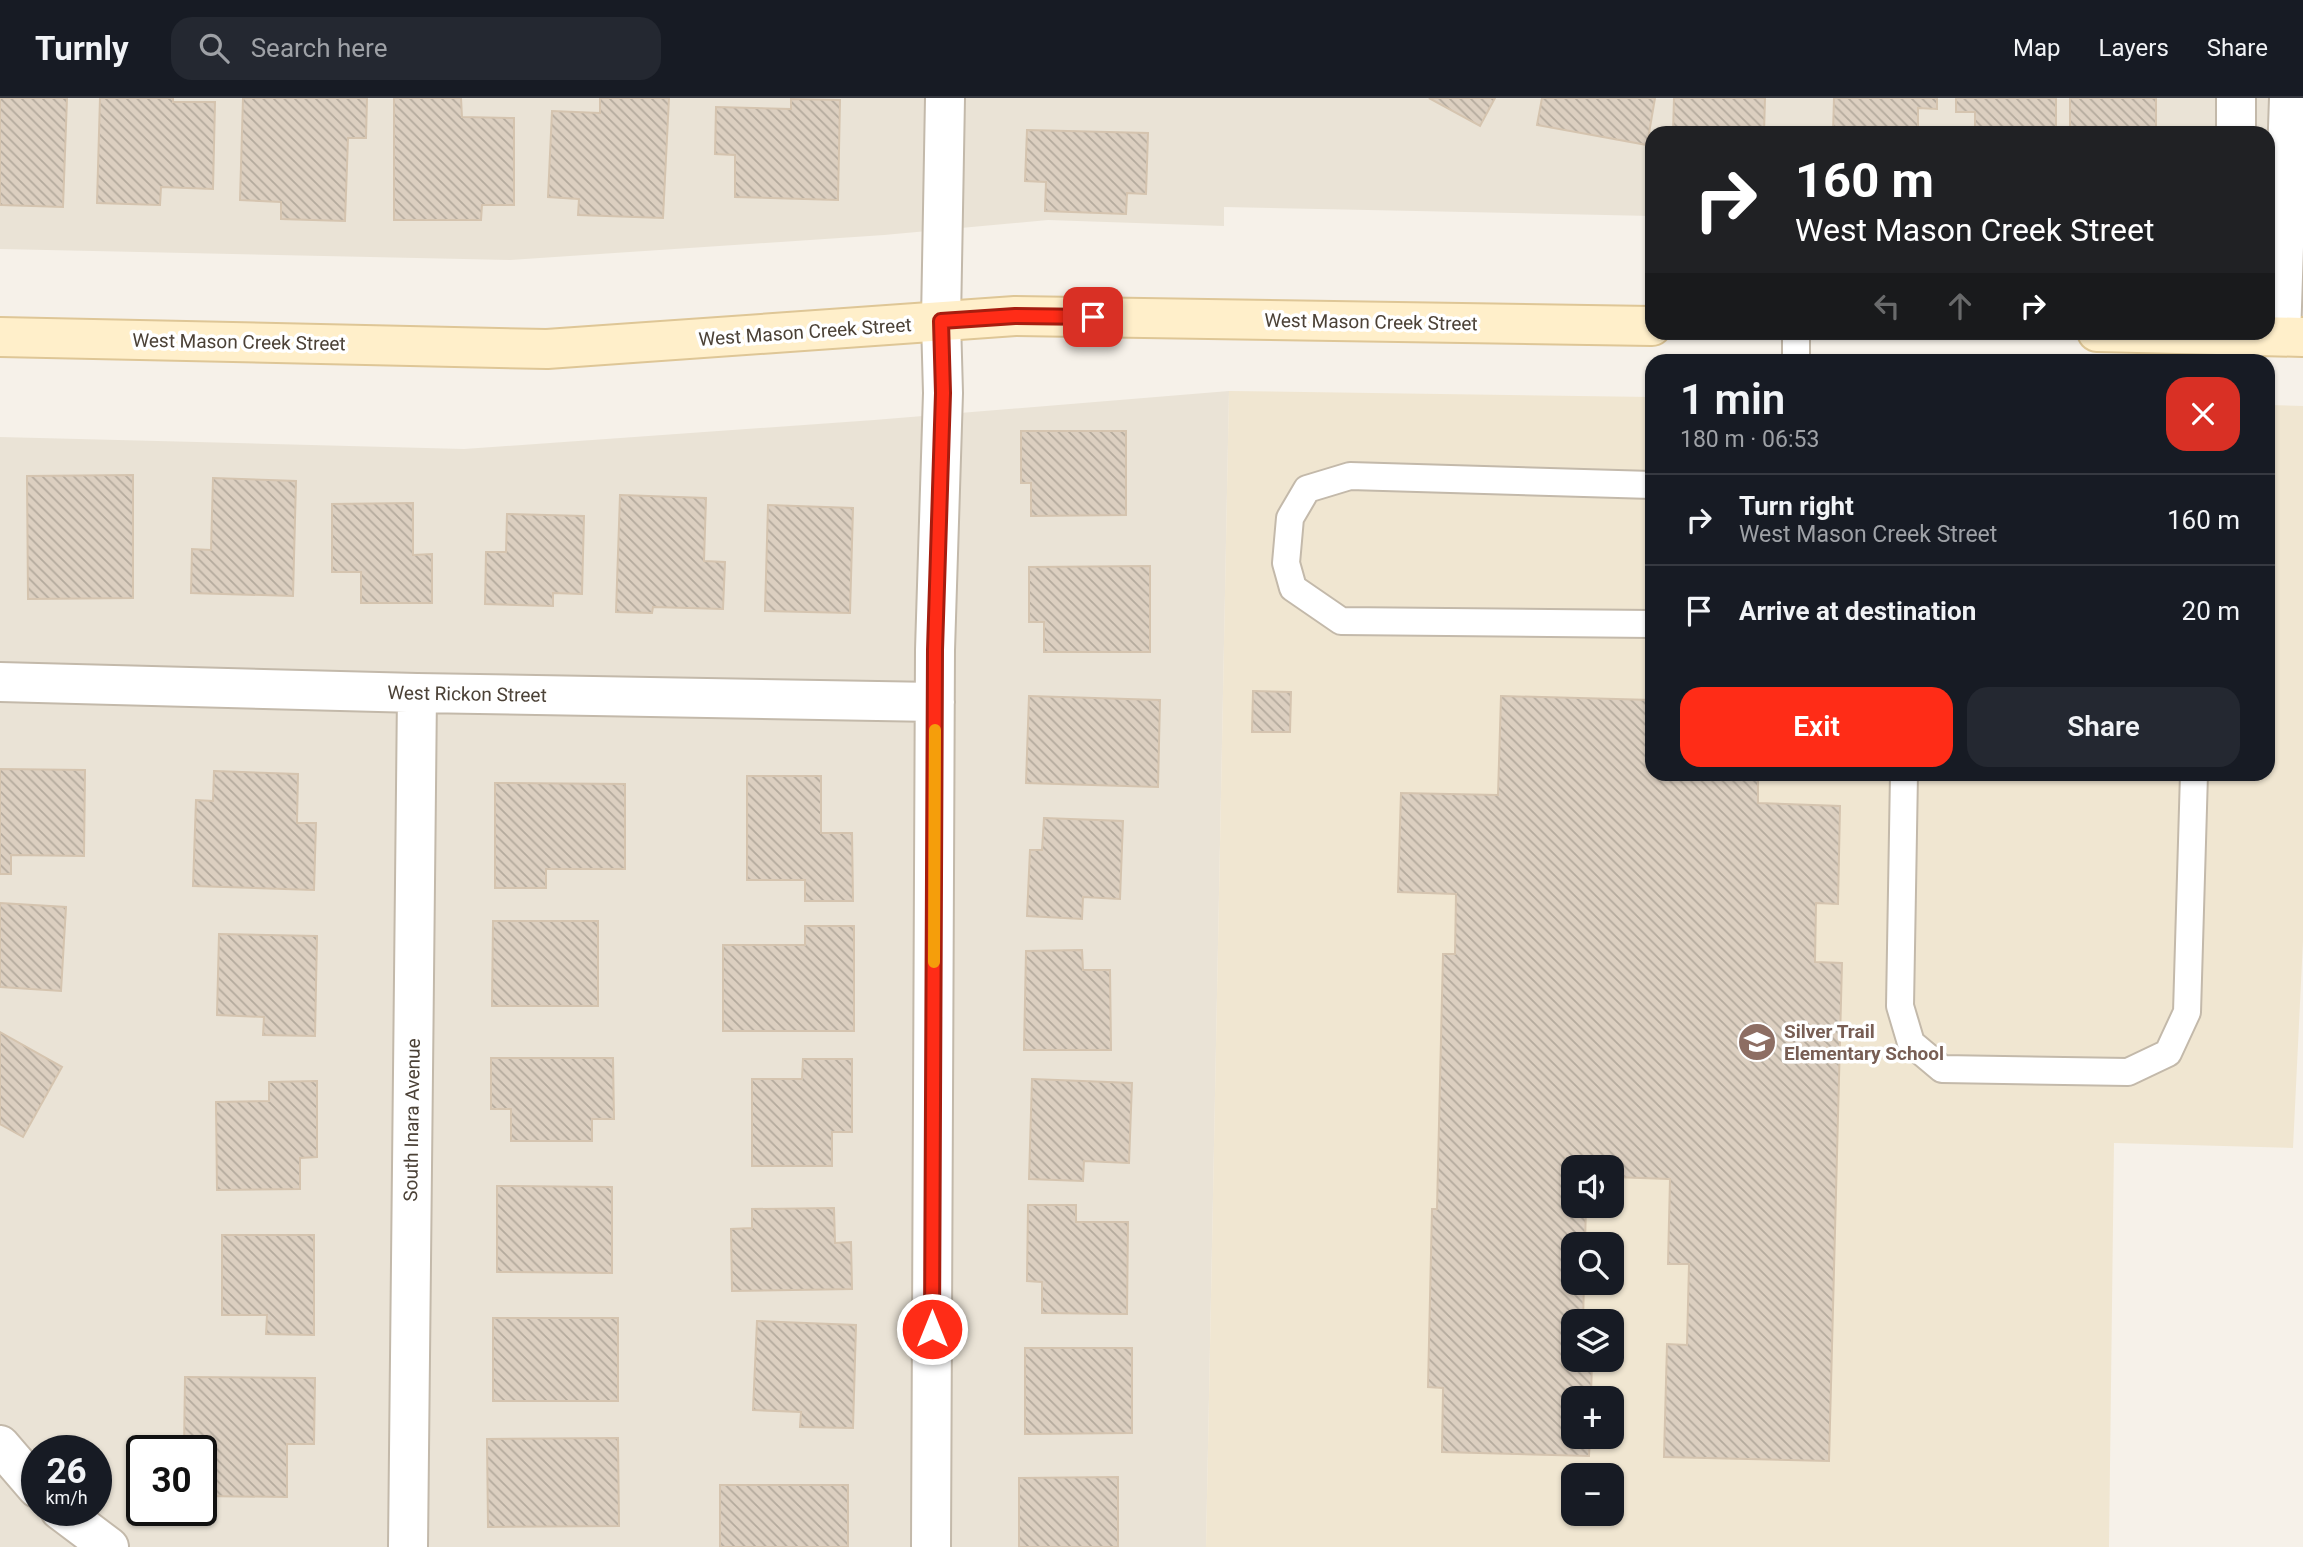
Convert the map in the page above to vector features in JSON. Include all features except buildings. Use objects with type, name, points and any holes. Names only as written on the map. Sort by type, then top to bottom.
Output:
[{"type":"street","points":[[931,1547],[935,702],[943,393],[941,321],[946,98]]},
{"type":"street","points":[[2236,98],[2236,126]]},
{"type":"street","points":[[2275,202],[2288,98]]},
{"type":"street","name":"West Mason Creek Street","points":[[0,337],[547,349],[1015,316],[1645,326]]},
{"type":"street","name":"West Rickon Street","points":[[0,682],[935,702]]},
{"type":"street","name":"South Inara Avenue","points":[[408,1547],[417,693]]},
{"type":"street","points":[[0,1445],[21,1469]]},
{"type":"street","points":[[81,1526],[109,1547]]},
{"type":"lane","points":[[1645,485],[1350,476],[1307,489],[1290,518],[1286,564],[1293,588],[1341,621],[1645,624]]},
{"type":"lane","points":[[1904,781],[1900,1006],[1911,1044],[1942,1069],[2128,1072],[2168,1053],[2187,1012],[2194,781]]},
{"type":"shaded area","points":[[0,98],[2303,98],[2275,202],[2275,126],[1645,126],[1645,216],[1224,207],[1224,226],[1048,220],[884,235],[510,260],[0,249]]},
{"type":"shaded area","points":[[1229,391],[1206,1547],[0,1547],[0,437],[464,449]]},
{"type":"shaded area","name":"Silver Trail Elementary School","points":[[1229,391],[1645,397],[1645,781],[2275,781],[2275,405],[2303,406],[2303,941],[2293,1148],[2114,1143],[2109,1547],[1206,1547]]},
{"type":"slow traffic","points":[[934,962],[935,730]]},
{"type":"place","name":"Silver Trail Elementary School","points":[[1757,1042]]},
{"type":"route","points":[[932,1329],[935,650],[943,393],[941,321],[1015,316],[1093,317]]}]
